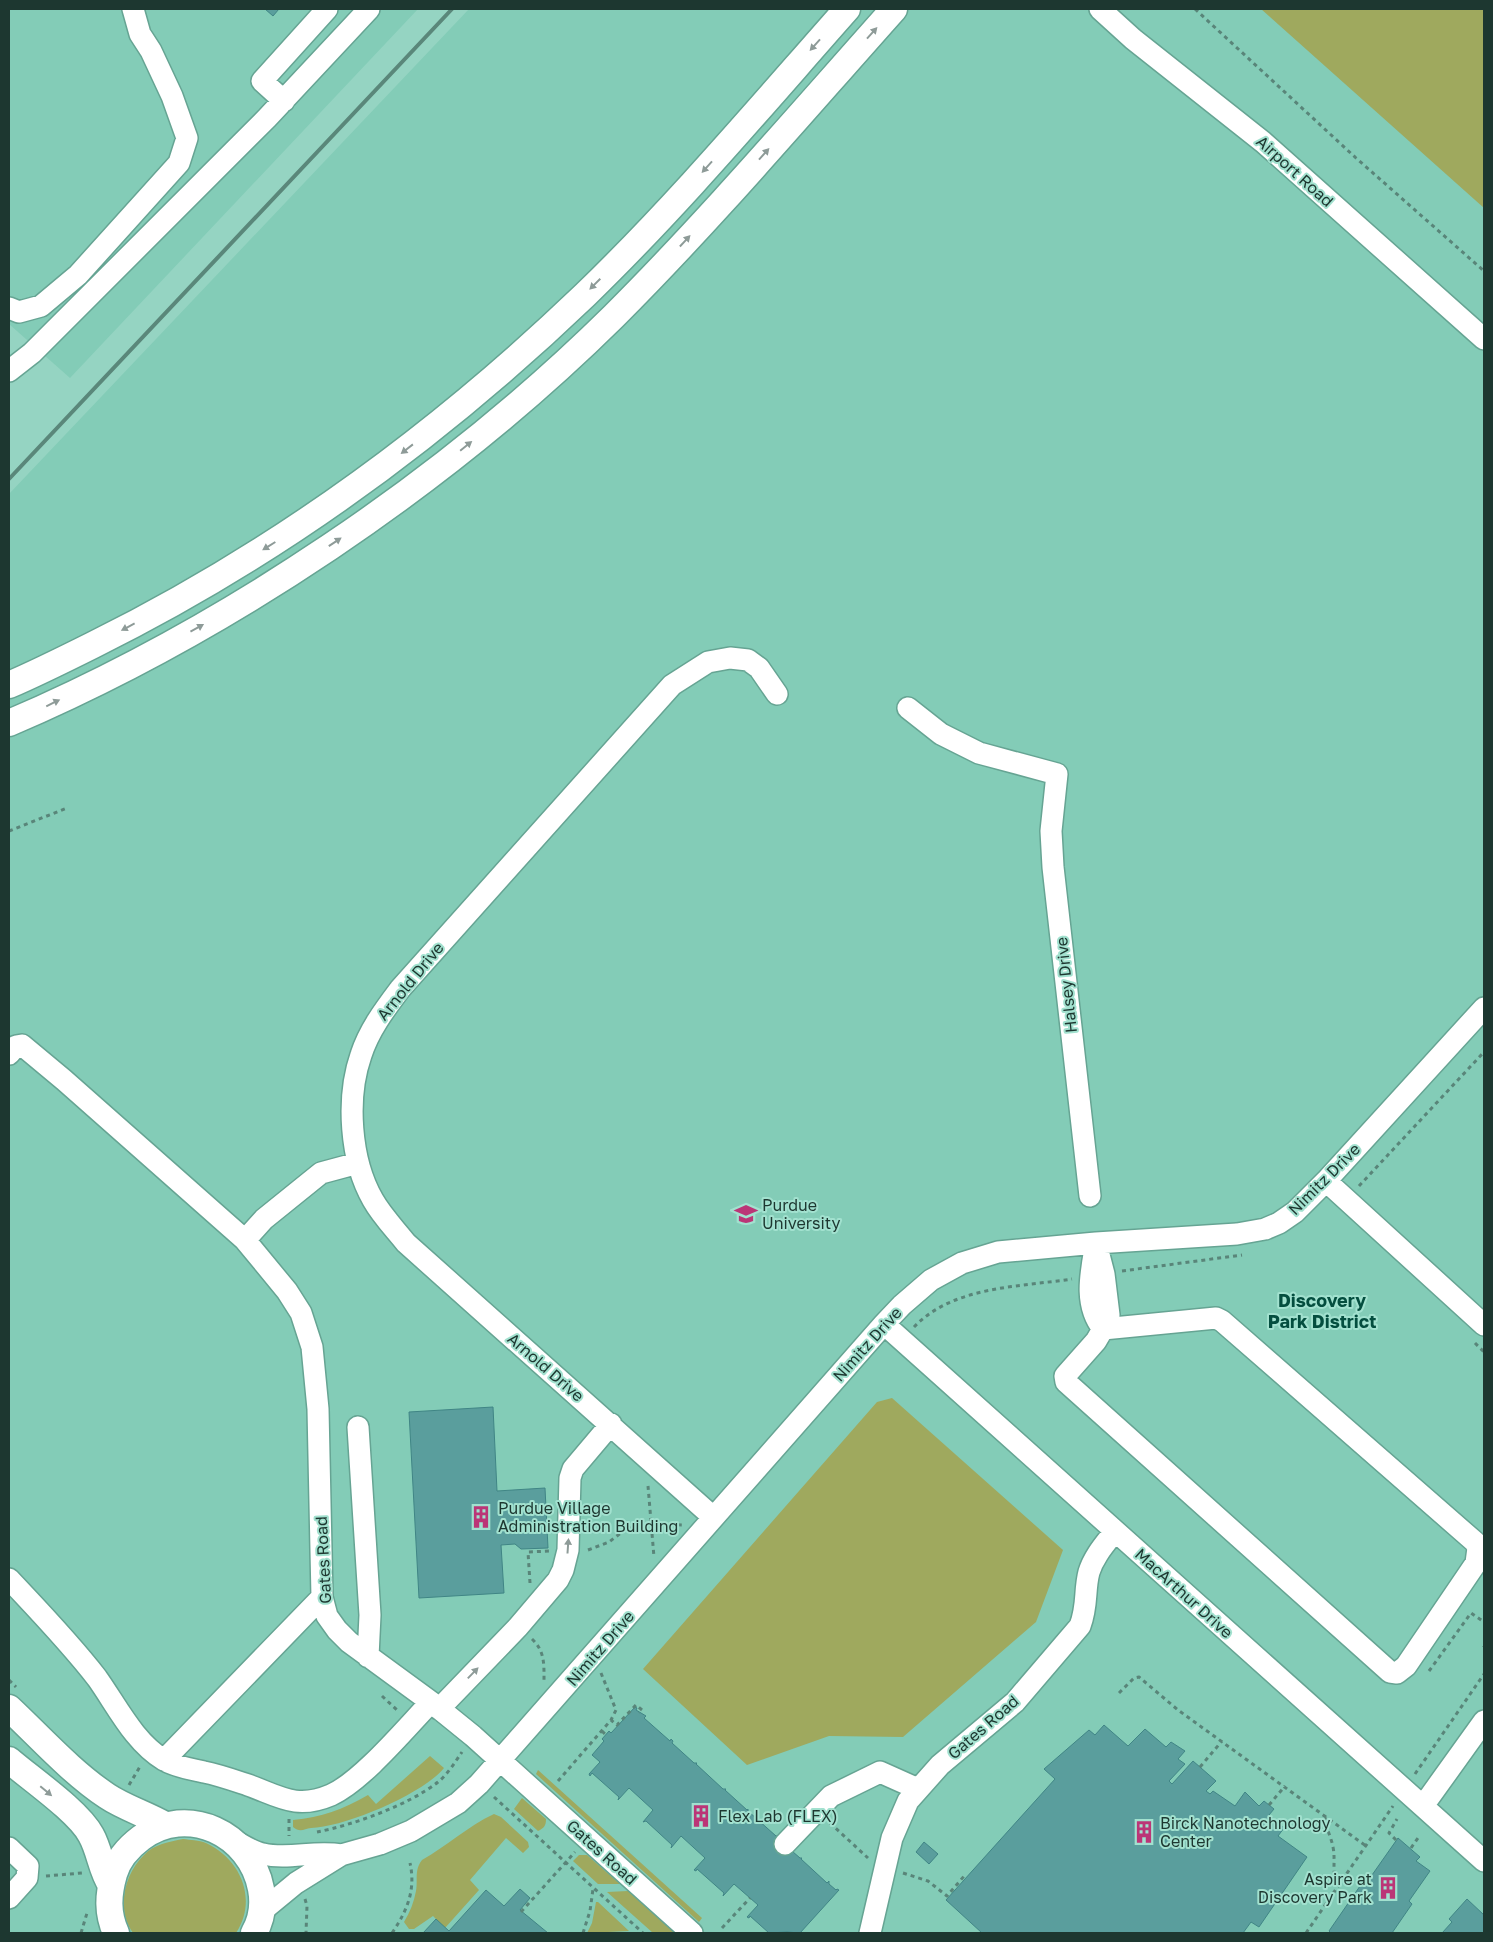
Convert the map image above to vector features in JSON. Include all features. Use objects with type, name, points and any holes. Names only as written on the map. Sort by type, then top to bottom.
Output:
[{"type":"main road","points":[[9,685],[128,628],[254,555],[339,499],[461,406],[580,300],[646,232],[847,9]]},
{"type":"main road","points":[[9,723],[142,659],[235,606],[360,526],[424,480],[547,378],[650,279],[894,9]]},
{"type":"main road","points":[[9,1708],[93,1785],[120,1803],[165,1825]]},
{"type":"main road","points":[[9,1760],[68,1809],[86,1828],[96,1846],[111,1885]]},
{"type":"main road","points":[[104,1921],[111,1885],[123,1856],[134,1843],[149,1832],[165,1825],[182,1823],[196,1824],[222,1833],[235,1841],[246,1853],[259,1879],[257,1927]]},
{"type":"street","points":[[9,308],[19,312],[41,306],[78,275],[179,163],[187,138],[151,51],[140,34],[133,9]]},
{"type":"street","points":[[284,100],[262,81],[327,9]]},
{"type":"street","points":[[9,371],[32,353],[110,276],[284,100],[369,9]]},
{"type":"street","name":"Airport Road","points":[[1100,9],[1133,39],[1263,142],[1484,339]]},
{"type":"street","name":"Arnold Drive","points":[[713,1517],[406,1243],[386,1220],[373,1199],[358,1163],[352,1119],[354,1086],[361,1054],[379,1018],[411,976],[672,685],[708,662],[730,658],[748,660],[758,668],[778,694]]},
{"type":"street","name":"Halsey Drive","points":[[908,708],[941,734],[979,753],[1057,774],[1051,831],[1053,867],[1090,1196]]},
{"type":"street","name":"Nimitz Drive","points":[[257,1927],[296,1883],[341,1855],[380,1844],[411,1831],[458,1803],[472,1791],[501,1761],[884,1324],[902,1305],[931,1280],[962,1263],[998,1252],[1096,1243],[1237,1234],[1265,1229],[1279,1223],[1295,1212],[1326,1181],[1484,1008]]},
{"type":"street","name":"Gates Road","points":[[9,1054],[16,1046],[22,1045],[245,1240],[287,1291],[301,1313],[312,1347],[318,1410],[322,1597],[327,1616],[336,1630],[368,1657],[435,1705],[501,1761],[692,1933]]},
{"type":"street","points":[[245,1240],[264,1219],[321,1173],[358,1163]]},
{"type":"street","points":[[1326,1181],[1484,1325]]},
{"type":"street","points":[[1096,1243],[1090,1276],[1090,1289],[1094,1317],[1103,1328]]},
{"type":"street","points":[[1216,1318],[1222,1321],[1475,1542],[1478,1548],[1476,1563],[1406,1666],[1397,1673],[1390,1672],[1066,1382],[1065,1376],[1096,1341],[1103,1328],[1216,1318]]},
{"type":"street","name":"MacArthur Drive","points":[[884,1324],[1484,1861]]},
{"type":"street","points":[[9,1578],[96,1678],[141,1740],[164,1760],[175,1765],[227,1778],[289,1802],[306,1801],[331,1795],[350,1783],[435,1705],[518,1626],[558,1580],[563,1570],[568,1550],[570,1478],[573,1469],[611,1424]]},
{"type":"street","points":[[358,1427],[370,1615],[368,1657]]},
{"type":"street","name":"Gates Road","points":[[873,1931],[892,1838],[908,1801],[940,1765],[1015,1702],[1080,1626],[1085,1612],[1089,1573],[1098,1553],[1115,1531]]},
{"type":"street","points":[[164,1760],[322,1597]]},
{"type":"street","points":[[1423,1806],[1484,1721]]},
{"type":"street","points":[[785,1844],[831,1796],[880,1772],[918,1789]]},
{"type":"street","name":"Nimitz Drive","points":[[235,1841],[264,1854],[290,1855],[326,1852],[341,1855]]},
{"type":"street","points":[[9,1848],[28,1866],[28,1878],[9,1898]]},
{"type":"path","points":[[1195,9],[1356,158],[1484,271]]},
{"type":"path","points":[[9,831],[66,808]]},
{"type":"path","points":[[1346,1199],[1484,1052]]},
{"type":"path","points":[[647,1483],[654,1558]]},
{"type":"path","points":[[588,1550],[609,1542],[622,1532],[634,1527],[651,1524],[682,1525]]},
{"type":"path","points":[[536,1607],[531,1595],[528,1550],[553,1550]]},
{"type":"path","points":[[1430,1671],[1471,1613],[1484,1622]]},
{"type":"path","points":[[518,1626],[536,1643],[542,1653],[545,1685]]},
{"type":"path","points":[[558,1781],[616,1713],[600,1672]]},
{"type":"path","points":[[1412,1779],[1484,1674]]},
{"type":"path","points":[[1118,1693],[1134,1678],[1139,1677],[1178,1710],[1366,1846]]},
{"type":"path","points":[[382,1696],[400,1713]]},
{"type":"path","points":[[611,1720],[617,1725],[636,1705],[642,1710],[639,1713]]},
{"type":"path","points":[[602,1731],[606,1735]]},
{"type":"path","points":[[1200,1767],[1222,1741]]},
{"type":"path","points":[[1270,1805],[1285,1786]]},
{"type":"path","points":[[492,1796],[642,1933]]},
{"type":"path","points":[[1306,1933],[1398,1799]]},
{"type":"path","points":[[817,1811],[873,1863]]},
{"type":"path","points":[[1325,1816],[1325,1824],[1334,1848],[1333,1872],[1339,1886]]},
{"type":"path","points":[[1396,1840],[1389,1833],[1397,1819]]},
{"type":"path","points":[[1411,1848],[1418,1838]]},
{"type":"path","points":[[522,1912],[588,1839]]},
{"type":"path","points":[[392,1933],[402,1919],[411,1896],[413,1876],[410,1863]]},
{"type":"path","points":[[82,1866],[84,1881]]},
{"type":"path","points":[[897,1872],[928,1881],[947,1896],[965,1876]]},
{"type":"path","points":[[28,1878],[83,1873]]},
{"type":"path","points":[[583,1933],[590,1911],[593,1889]]},
{"type":"path","points":[[302,1893],[308,1906],[307,1933]]},
{"type":"path","points":[[722,1928],[750,1898]]},
{"type":"path","points":[[81,1933],[87,1912],[104,1921]]},
{"type":"shaded area","points":[[9,9],[418,9],[70,378],[9,324]]},
{"type":"shaded area","name":"Purdue University","points":[[469,9],[1484,9],[1484,1933],[9,1933],[9,494]]},
{"type":"shaded area","points":[[1261,9],[1484,9],[1484,208]]},
{"type":"shaded area","points":[[892,1398],[1063,1550],[1036,1622],[903,1737],[829,1736],[747,1765],[643,1669],[877,1402]]},
{"type":"shaded area","points":[[430,1756],[444,1768],[434,1778],[402,1798],[343,1822],[302,1830],[293,1827],[293,1820],[332,1812],[368,1795],[376,1804]]},
{"type":"shaded area","points":[[538,1770],[702,1918],[699,1922],[536,1774]]},
{"type":"shaded area","points":[[522,1798],[546,1819],[542,1829],[538,1831],[514,1809]]},
{"type":"shaded area","points":[[494,1814],[501,1817],[528,1842],[529,1847],[523,1853],[506,1838],[470,1880],[479,1890],[445,1928],[433,1916],[414,1929],[409,1929],[404,1922],[414,1899],[417,1887],[417,1871],[422,1860],[475,1824]]},
{"type":"shaded area","points":[[183,1839],[206,1843],[229,1859],[237,1870],[245,1894],[246,1907],[236,1933],[133,1933],[125,1914],[124,1903],[127,1882],[131,1872],[152,1848]]},
{"type":"shaded area","points":[[579,1855],[587,1855],[620,1884],[598,1884],[573,1861]]},
{"type":"shaded area","points":[[628,1891],[675,1933],[653,1933],[607,1892]]},
{"type":"shaded area","points":[[596,1902],[629,1931],[587,1933],[592,1923]]},
{"type":"building","points":[[265,9],[279,9],[273,16]]},
{"type":"building","name":"Purdue Village Administration Building","points":[[493,1407],[497,1491],[545,1488],[548,1548],[521,1549],[515,1544],[501,1545],[504,1593],[419,1598],[409,1412]]},
{"type":"building","name":"Flex Lab (FLEX)","points":[[635,1707],[637,1708],[636,1710],[646,1716],[644,1718],[670,1741],[671,1739],[672,1743],[694,1763],[697,1763],[723,1789],[726,1789],[776,1836],[779,1836],[777,1838],[802,1858],[827,1883],[829,1881],[829,1884],[836,1890],[839,1890],[800,1933],[769,1933],[750,1916],[749,1918],[747,1917],[758,1905],[734,1884],[723,1896],[724,1893],[697,1869],[696,1871],[694,1870],[705,1858],[681,1836],[671,1848],[672,1845],[646,1821],[643,1822],[653,1810],[629,1788],[618,1800],[619,1797],[592,1773],[590,1776],[589,1774],[600,1762],[592,1755],[604,1741],[602,1739],[609,1731],[611,1733]]},
{"type":"building","name":"Birck Nanotechnology Center","points":[[1104,1725],[1128,1746],[1145,1729],[1166,1747],[1171,1742],[1185,1751],[1178,1759],[1185,1764],[1169,1781],[1172,1784],[1193,1761],[1216,1781],[1206,1791],[1210,1794],[1213,1791],[1235,1806],[1245,1792],[1259,1806],[1264,1801],[1274,1809],[1269,1815],[1284,1828],[1278,1836],[1307,1857],[1259,1927],[1251,1922],[1243,1933],[982,1933],[946,1900],[1055,1779],[1044,1769],[1089,1730],[1095,1735]]},
{"type":"building","name":"Aspire at Discovery Park","points":[[1398,1838],[1420,1857],[1416,1861],[1430,1871],[1409,1901],[1412,1904],[1392,1933],[1331,1933],[1329,1931],[1369,1873],[1372,1875]]},
{"type":"building","points":[[924,1842],[938,1854],[929,1864],[916,1852]]},
{"type":"building","points":[[520,1889],[530,1898],[520,1910],[548,1933],[423,1933],[436,1919],[449,1931],[486,1890],[504,1906]]},
{"type":"building","points":[[1467,1899],[1484,1915],[1484,1933],[1442,1933],[1452,1922],[1449,1919]]},
{"type":"railway","points":[[9,479],[452,9]]},
{"type":"place","name":"Purdue University","points":[[746,1214]]},
{"type":"place","name":"Purdue Village Administration Building","points":[[481,1517]]},
{"type":"place","name":"Flex Lab (FLEX)","points":[[701,1816]]},
{"type":"place","name":"Birck Nanotechnology Center","points":[[1144,1832]]},
{"type":"place","name":"Aspire at Discovery Park","points":[[1388,1888]]},
{"type":"district","name":"Discovery Park District","points":[[1322,1310]]}]
